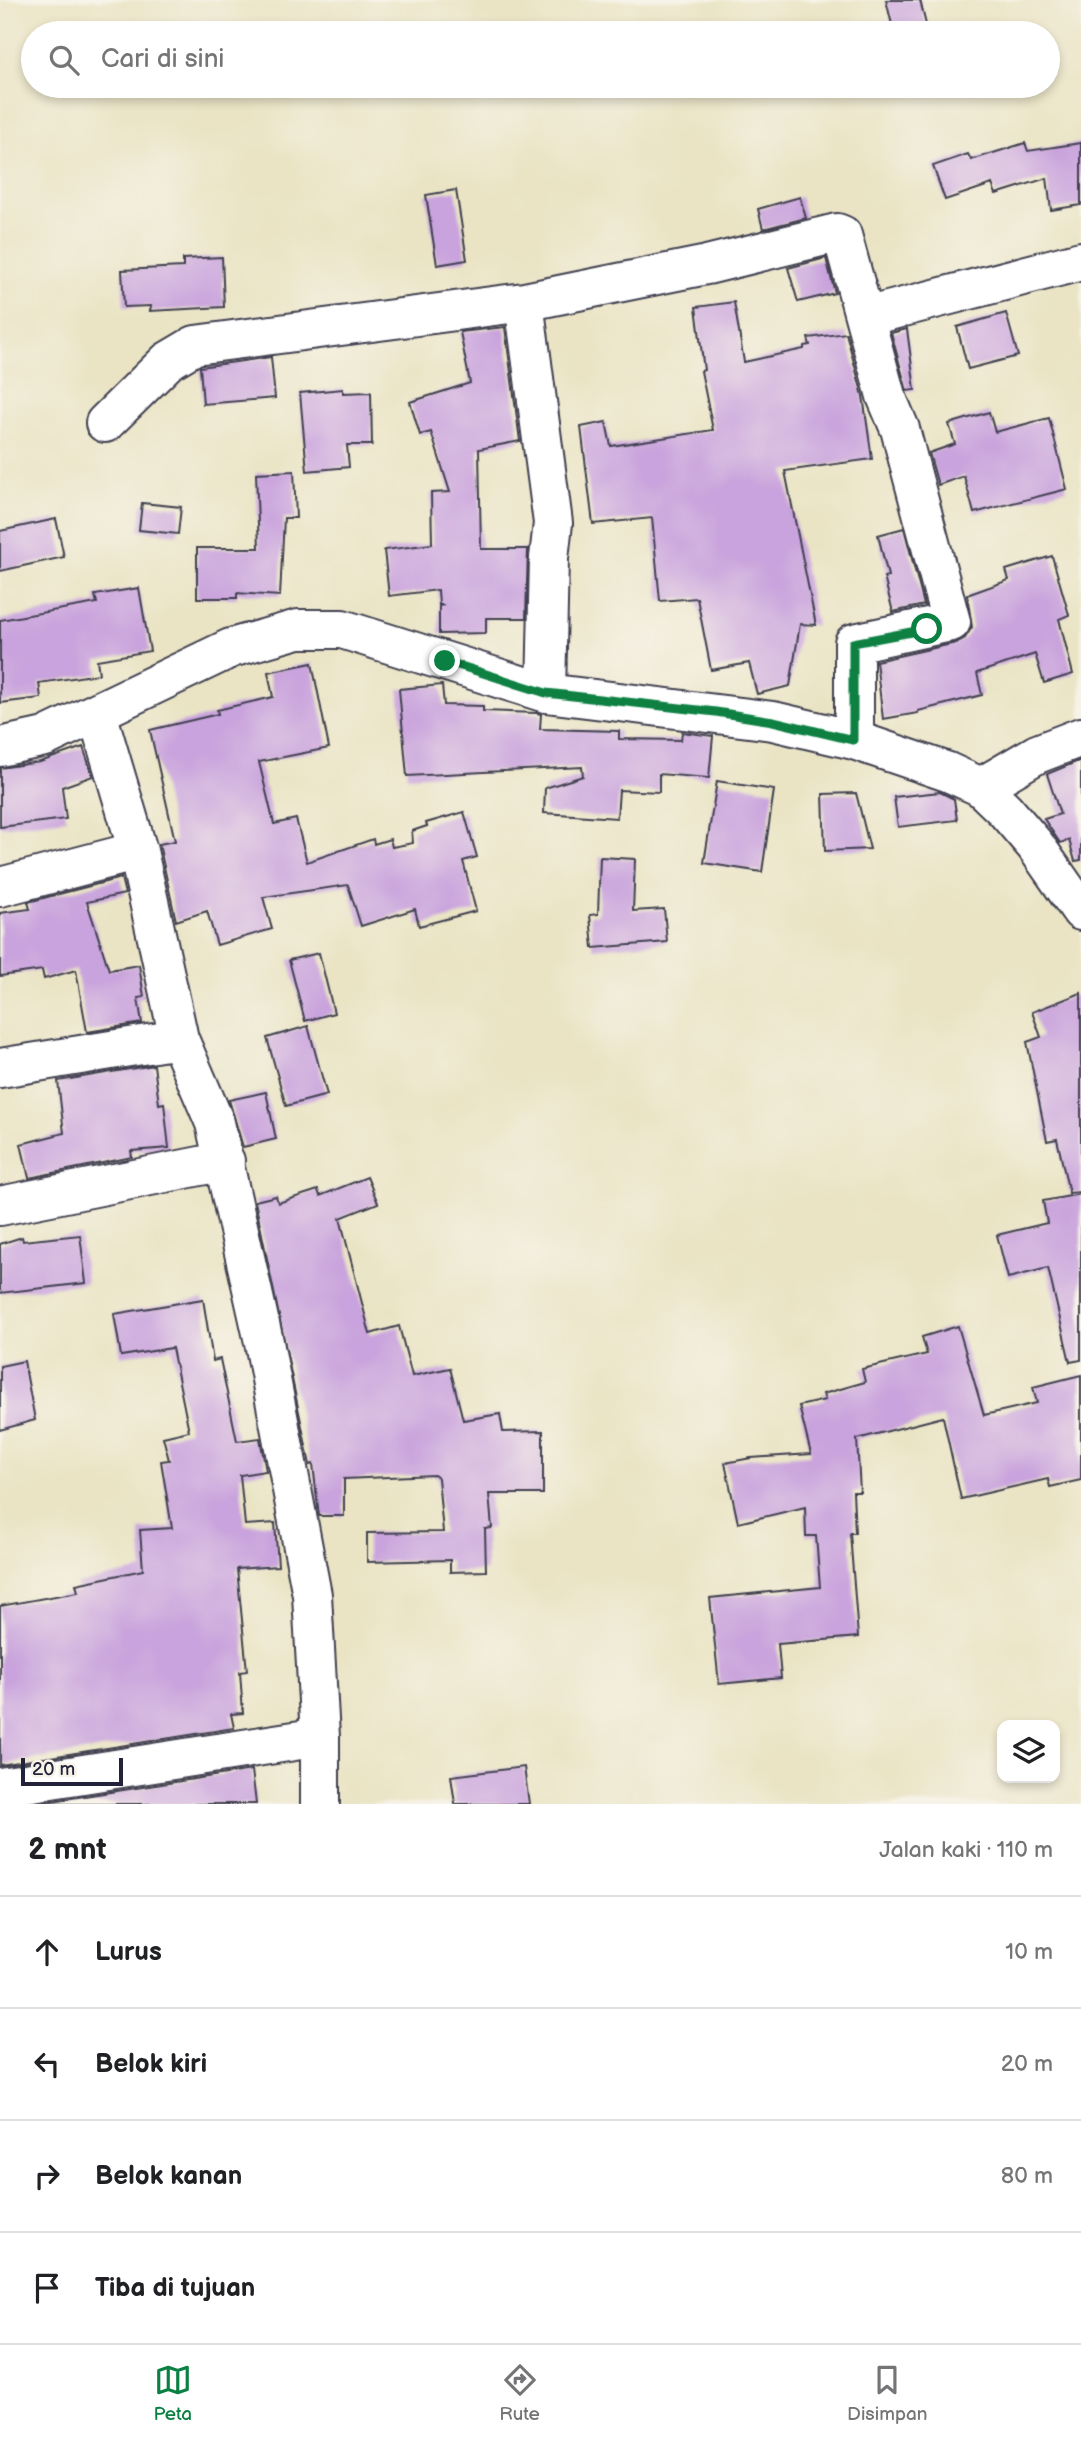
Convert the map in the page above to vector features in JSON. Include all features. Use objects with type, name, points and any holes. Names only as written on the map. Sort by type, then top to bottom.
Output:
[{"type":"street","points":[[105,423],[168,361],[195,345],[524,302],[708,265],[838,233],[844,241],[886,396],[900,429],[951,622],[853,643],[853,740]]},
{"type":"street","points":[[865,317],[1081,261]]},
{"type":"street","points":[[524,302],[553,523],[549,558],[546,693]]},
{"type":"street","points":[[0,747],[46,737],[231,648],[298,629],[342,629],[546,693],[773,721],[853,740],[948,772],[981,787],[1035,845],[1081,911]]},
{"type":"street","points":[[97,713],[138,851],[179,1039],[215,1123],[225,1161],[312,1595],[320,1737],[320,1804]]},
{"type":"street","points":[[981,787],[1037,754],[1081,737]]},
{"type":"street","points":[[0,887],[138,851]]},
{"type":"street","points":[[0,1068],[179,1039]]},
{"type":"street","points":[[0,1206],[225,1161]]},
{"type":"street","points":[[0,1787],[320,1737]]},
{"type":"building","points":[[886,0],[920,0],[925,21],[891,21]]},
{"type":"building","points":[[1025,143],[1028,151],[1081,143],[1081,205],[1051,210],[1047,178],[996,194],[992,184],[945,200],[933,166],[968,154],[971,160]]},
{"type":"building","points":[[456,190],[467,260],[437,265],[426,195]]},
{"type":"building","points":[[800,197],[806,218],[763,229],[758,209]]},
{"type":"building","points":[[222,257],[224,307],[150,311],[151,306],[124,307],[122,270],[183,267],[183,259]]},
{"type":"building","points":[[826,258],[835,293],[798,302],[788,268]]},
{"type":"building","points":[[734,302],[744,362],[804,349],[804,346],[810,345],[808,338],[846,333],[863,396],[872,459],[785,471],[816,625],[800,624],[790,686],[757,694],[749,663],[711,670],[697,598],[660,601],[652,518],[593,524],[581,427],[606,422],[611,446],[713,430],[701,371],[704,370],[696,307]]},
{"type":"building","points":[[1006,313],[1018,356],[968,369],[957,327]]},
{"type":"building","points":[[505,327],[520,441],[479,449],[481,549],[528,549],[526,618],[486,618],[486,633],[439,634],[439,606],[444,605],[439,605],[438,590],[389,596],[384,550],[432,544],[431,493],[450,492],[431,432],[420,435],[410,402],[470,383],[460,332]]},
{"type":"building","points":[[907,329],[915,390],[907,391],[891,333]]},
{"type":"building","points":[[271,357],[275,398],[203,404],[200,367]]},
{"type":"building","points":[[343,389],[343,393],[371,392],[372,445],[347,445],[349,467],[307,471],[300,393]]},
{"type":"building","points":[[989,412],[995,432],[1049,418],[1067,489],[974,513],[964,476],[938,485],[929,453],[955,444],[949,424]]},
{"type":"building","points":[[294,471],[296,518],[284,518],[280,596],[237,593],[237,598],[197,598],[197,548],[259,548],[256,473]]},
{"type":"building","points":[[142,503],[181,507],[178,534],[139,530]]},
{"type":"building","points":[[56,519],[64,557],[0,571],[0,531]]},
{"type":"building","points":[[904,528],[924,605],[893,612],[884,577],[888,576],[878,535]]},
{"type":"building","points":[[1052,556],[1069,615],[1059,619],[1073,674],[1044,683],[1035,654],[977,673],[982,695],[918,713],[883,719],[876,661],[956,643],[965,638],[972,627],[967,595],[1009,580],[1006,570]]},
{"type":"building","points":[[139,588],[150,651],[97,660],[99,674],[39,683],[41,698],[0,703],[0,620],[97,603],[95,595]]},
{"type":"building","points":[[312,663],[329,748],[259,762],[274,824],[296,819],[307,862],[373,839],[374,844],[390,839],[392,847],[413,843],[412,831],[427,826],[426,823],[464,812],[477,857],[463,861],[476,911],[419,926],[415,909],[361,926],[348,885],[263,897],[272,929],[217,945],[207,911],[176,921],[159,844],[175,841],[150,730],[218,714],[217,710],[273,697],[268,672]]},
{"type":"building","points":[[442,685],[444,705],[483,706],[483,711],[541,714],[540,729],[619,731],[619,739],[681,740],[682,732],[713,736],[709,778],[659,774],[659,792],[619,790],[617,818],[544,813],[545,788],[583,776],[582,767],[407,776],[399,689]]},
{"type":"building","points":[[83,747],[93,776],[62,787],[66,819],[0,827],[0,768],[40,762]]},
{"type":"building","points":[[1081,760],[1081,860],[1075,861],[1069,840],[1060,843],[1044,819],[1060,814],[1047,774]]},
{"type":"building","points":[[717,781],[774,790],[762,872],[704,863]]},
{"type":"building","points":[[940,792],[954,799],[957,820],[898,827],[894,797]]},
{"type":"building","points":[[856,793],[870,849],[825,851],[823,794]]},
{"type":"building","points":[[600,857],[635,859],[633,911],[664,909],[667,942],[593,948],[590,915],[598,914]]},
{"type":"building","points":[[121,878],[125,894],[87,902],[109,970],[139,965],[144,997],[138,998],[142,1023],[87,1032],[76,970],[44,979],[42,970],[0,976],[0,913],[30,909],[28,902]]},
{"type":"building","points":[[319,953],[334,1013],[305,1021],[289,960]]},
{"type":"building","points":[[1081,993],[1081,1192],[1069,1193],[1057,1139],[1047,1141],[1027,1042],[1041,1037],[1032,1012]]},
{"type":"building","points":[[308,1026],[327,1095],[286,1106],[267,1038]]},
{"type":"building","points":[[154,1065],[159,1104],[164,1103],[169,1148],[131,1151],[132,1157],[29,1178],[21,1144],[64,1133],[58,1081]]},
{"type":"building","points":[[266,1092],[276,1139],[243,1147],[229,1100]]},
{"type":"building","points":[[367,1177],[378,1203],[340,1218],[370,1334],[399,1326],[412,1376],[450,1368],[463,1420],[500,1414],[503,1432],[543,1431],[543,1494],[489,1494],[492,1528],[485,1529],[486,1571],[450,1572],[450,1560],[367,1562],[367,1533],[443,1532],[438,1478],[434,1475],[344,1479],[344,1516],[319,1516],[313,1464],[310,1465],[255,1201],[276,1196],[278,1203],[318,1190],[320,1196]]},
{"type":"building","points":[[1081,1194],[1081,1360],[1070,1362],[1048,1268],[1008,1278],[997,1235],[1047,1223],[1043,1201]]},
{"type":"building","points":[[80,1235],[86,1283],[0,1293],[0,1244],[22,1237],[23,1241]]},
{"type":"building","points":[[203,1299],[213,1361],[220,1359],[237,1441],[260,1438],[266,1471],[240,1475],[245,1525],[275,1523],[278,1566],[237,1569],[247,1671],[240,1672],[243,1713],[231,1714],[234,1728],[0,1765],[0,1606],[78,1592],[76,1584],[143,1570],[140,1530],[172,1528],[161,1461],[169,1460],[163,1437],[189,1431],[172,1348],[121,1356],[114,1314]]},
{"type":"building","points":[[958,1326],[984,1415],[1037,1403],[1033,1387],[1081,1375],[1081,1480],[1050,1487],[1048,1479],[961,1499],[943,1417],[857,1439],[860,1492],[853,1492],[855,1533],[850,1533],[858,1637],[778,1644],[781,1678],[719,1684],[710,1598],[820,1587],[816,1536],[806,1536],[805,1507],[738,1523],[725,1463],[751,1458],[811,1454],[799,1406],[825,1400],[823,1394],[865,1382],[862,1369],[927,1354],[922,1337]]},
{"type":"building","points":[[24,1361],[35,1420],[0,1430],[0,1366]]},
{"type":"building","points":[[524,1767],[529,1804],[455,1804],[451,1776]]},
{"type":"building","points":[[252,1770],[256,1804],[33,1804]]},
{"type":"route","points":[[445,661],[546,693],[716,712],[773,721],[853,740],[853,643],[927,629]]}]
